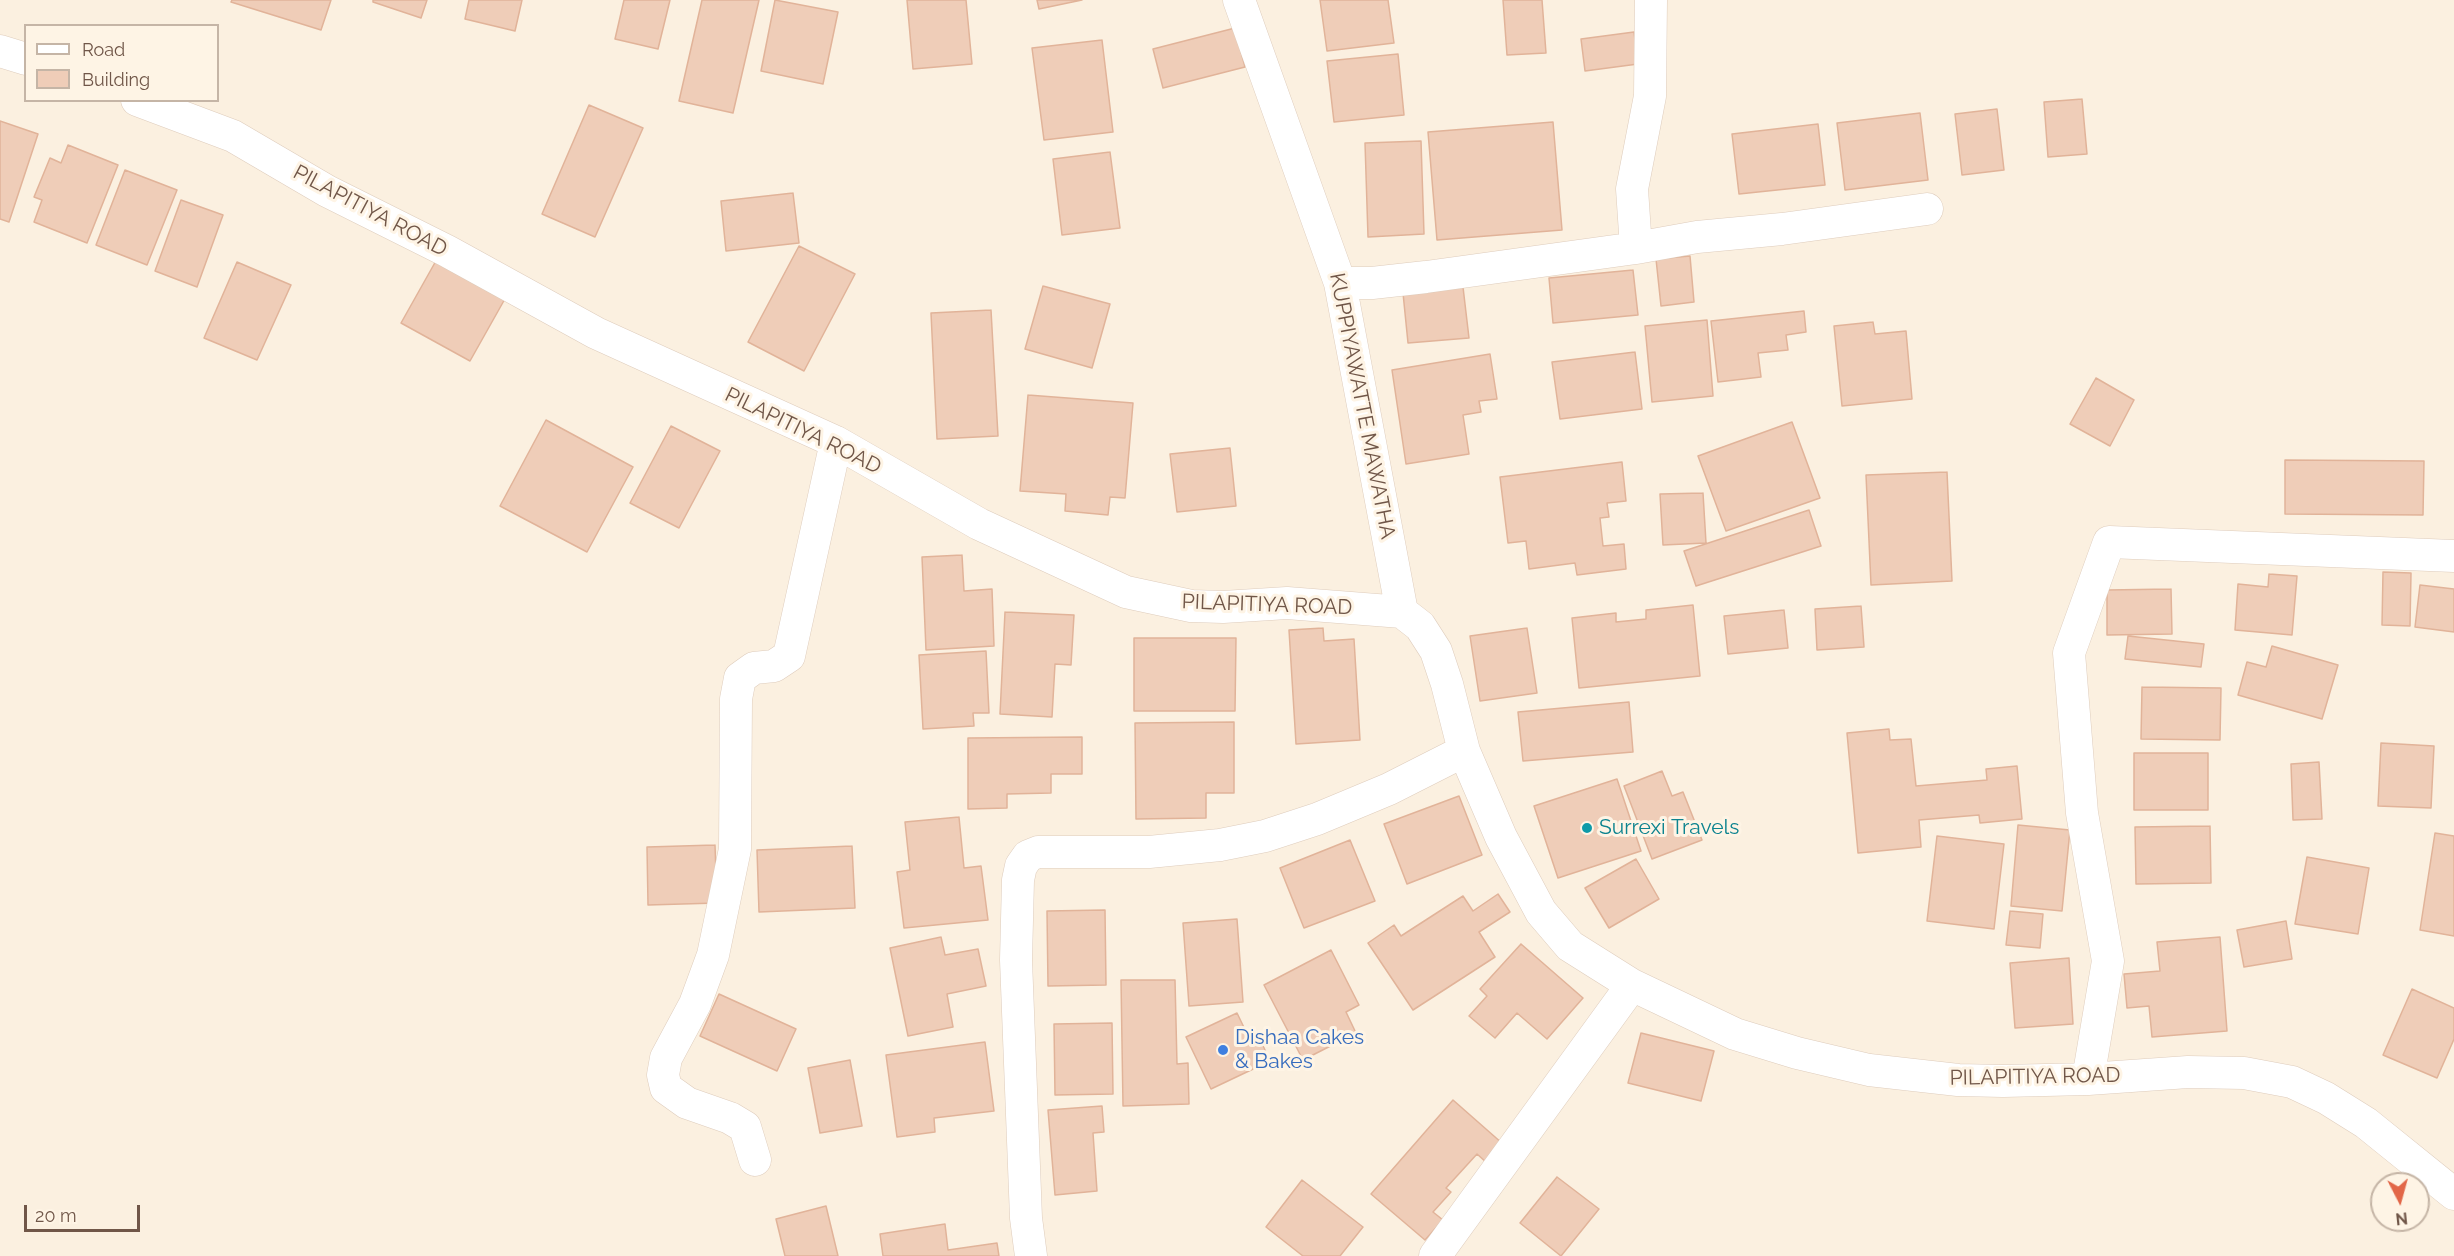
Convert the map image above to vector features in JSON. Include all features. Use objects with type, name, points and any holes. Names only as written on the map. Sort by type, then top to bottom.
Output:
[{"type":"street","name":"KUPPIYAWATTE MAWATHA","points":[[1239,0],[1340,283],[1402,612]]},
{"type":"street","points":[[1636,248],[1632,189],[1650,96],[1652,0]]},
{"type":"street","points":[[0,51],[24,58]]},
{"type":"street","name":"PILAPITIYA ROAD","points":[[142,102],[232,136],[327,191],[447,251],[596,333],[836,442],[979,524],[1126,592],[1191,606],[1223,607],[1287,603],[1402,612],[1420,626],[1436,651],[1464,751],[1501,837],[1540,912],[1570,946],[1632,986],[1735,1034],[1797,1053],[1869,1070],[1958,1080],[2003,1082],[2188,1072],[2244,1073],[2292,1082],[2326,1098],[2366,1123],[2454,1194]]},
{"type":"street","points":[[1340,283],[1372,283],[1415,278],[1636,248],[1697,237],[1782,229],[1927,209]]},
{"type":"street","points":[[755,1160],[745,1127],[730,1118],[687,1104],[666,1088],[663,1075],[666,1058],[695,1005],[713,955],[729,880],[735,849],[736,699],[740,678],[754,668],[774,666],[789,656],[836,442]]},
{"type":"street","points":[[2088,1079],[2108,961],[2082,813],[2069,653],[2109,542],[2454,556]]},
{"type":"street","points":[[1031,1256],[1026,1207],[1016,936],[1018,880],[1028,856],[1038,852],[1149,852],[1220,845],[1265,836],[1317,819],[1389,789],[1464,751]]},
{"type":"street","points":[[1435,1256],[1632,986]]},
{"type":"building","points":[[232,0],[331,0],[321,30],[231,2]]},
{"type":"building","points":[[373,0],[427,0],[421,18],[373,2]]},
{"type":"building","points":[[469,0],[522,0],[515,31],[465,19]]},
{"type":"building","points":[[624,0],[670,0],[658,49],[615,39]]},
{"type":"building","points":[[702,0],[759,0],[733,113],[679,101]]},
{"type":"building","points":[[775,0],[838,12],[823,84],[761,71]]},
{"type":"building","points":[[907,0],[966,0],[972,64],[913,69]]},
{"type":"building","points":[[1037,0],[1082,0],[1039,9]]},
{"type":"building","points":[[1320,0],[1388,0],[1394,43],[1327,51]]},
{"type":"building","points":[[1503,0],[1542,0],[1546,53],[1507,55]]},
{"type":"building","points":[[1235,28],[1245,67],[1163,88],[1153,49]]},
{"type":"building","points":[[1634,32],[1638,64],[1585,71],[1581,39]]},
{"type":"building","points":[[1102,40],[1113,132],[1044,140],[1032,48]]},
{"type":"building","points":[[1398,54],[1404,115],[1334,122],[1327,61]]},
{"type":"building","points":[[2082,99],[2087,154],[2048,157],[2044,102]]},
{"type":"building","points":[[589,105],[643,128],[595,237],[542,214]]},
{"type":"building","points":[[1997,109],[2004,170],[1962,175],[1955,114]]},
{"type":"building","points":[[1920,113],[1928,180],[1845,190],[1837,123]]},
{"type":"building","points":[[0,121],[38,134],[9,222],[0,219]]},
{"type":"building","points":[[1553,122],[1562,230],[1437,240],[1428,132]]},
{"type":"building","points":[[1818,124],[1825,185],[1739,194],[1732,134]]},
{"type":"building","points":[[1421,141],[1424,234],[1368,237],[1365,143]]},
{"type":"building","points":[[68,145],[118,165],[87,243],[34,222],[42,200],[34,197],[50,158],[61,163]]},
{"type":"building","points":[[1110,152],[1120,228],[1062,235],[1053,159]]},
{"type":"building","points":[[125,170],[177,190],[147,265],[96,245]]},
{"type":"building","points":[[793,193],[799,243],[726,251],[721,201]]},
{"type":"building","points":[[181,200],[223,215],[197,287],[155,271]]},
{"type":"building","points":[[799,246],[855,274],[804,371],[748,342]]},
{"type":"building","points":[[1690,256],[1694,302],[1661,306],[1656,259]]},
{"type":"building","points":[[437,259],[506,297],[470,361],[401,323]]},
{"type":"building","points":[[237,262],[291,285],[257,360],[204,338]]},
{"type":"building","points":[[1633,270],[1638,315],[1553,323],[1549,278]]},
{"type":"building","points":[[1043,286],[1110,304],[1092,368],[1025,349]]},
{"type":"building","points":[[1463,287],[1469,338],[1408,343],[1403,293]]},
{"type":"building","points":[[991,310],[998,436],[937,439],[931,313]]},
{"type":"building","points":[[1804,311],[1806,332],[1786,335],[1788,350],[1758,353],[1761,377],[1718,382],[1711,321]]},
{"type":"building","points":[[1707,320],[1713,396],[1652,402],[1645,326]]},
{"type":"building","points":[[1873,322],[1875,334],[1906,331],[1912,399],[1842,406],[1834,326]]},
{"type":"building","points":[[1635,352],[1642,409],[1560,419],[1552,362]]},
{"type":"building","points":[[1490,354],[1497,399],[1479,401],[1481,412],[1463,415],[1469,454],[1406,464],[1392,370]]},
{"type":"building","points":[[2096,378],[2134,400],[2110,446],[2070,424]]},
{"type":"building","points":[[1028,395],[1133,403],[1125,498],[1110,497],[1108,515],[1065,511],[1066,494],[1020,491]]},
{"type":"building","points":[[546,420],[633,467],[587,552],[500,506]]},
{"type":"building","points":[[1792,422],[1820,498],[1726,531],[1698,456]]},
{"type":"building","points":[[671,426],[720,451],[679,528],[630,503]]},
{"type":"building","points":[[1230,448],[1236,506],[1177,512],[1170,454]]},
{"type":"building","points":[[2285,460],[2424,461],[2423,515],[2285,514]]},
{"type":"building","points":[[1622,462],[1626,501],[1607,503],[1609,517],[1600,518],[1603,546],[1624,544],[1626,569],[1577,575],[1575,563],[1529,569],[1526,541],[1508,543],[1500,477]]},
{"type":"building","points":[[1947,472],[1952,581],[1871,585],[1866,475]]},
{"type":"building","points":[[1703,493],[1706,543],[1663,545],[1660,494]]},
{"type":"building","points":[[1809,510],[1821,546],[1696,586],[1684,551]]},
{"type":"building","points":[[962,555],[964,591],[992,589],[994,646],[926,650],[922,557]]},
{"type":"building","points":[[2383,572],[2411,573],[2410,626],[2382,625]]},
{"type":"building","points":[[2269,574],[2297,576],[2292,635],[2235,630],[2238,584],[2268,587]]},
{"type":"building","points":[[2420,585],[2454,589],[2454,632],[2415,627]]},
{"type":"building","points":[[2171,589],[2172,634],[2107,635],[2107,590]]},
{"type":"building","points":[[1693,605],[1700,676],[1579,688],[1572,618],[1616,613],[1616,622],[1646,619],[1646,610]]},
{"type":"building","points":[[1861,606],[1864,647],[1817,650],[1815,609]]},
{"type":"building","points":[[1784,610],[1788,648],[1728,654],[1724,616]]},
{"type":"building","points":[[1005,612],[1074,615],[1071,665],[1055,664],[1052,717],[1000,714]]},
{"type":"building","points":[[1323,628],[1324,641],[1354,639],[1360,740],[1296,744],[1289,630]]},
{"type":"building","points":[[1527,628],[1537,693],[1480,701],[1470,636]]},
{"type":"building","points":[[2128,636],[2204,644],[2201,667],[2125,659]]},
{"type":"building","points":[[1134,638],[1236,638],[1235,711],[1134,711]]},
{"type":"building","points":[[2272,646],[2338,665],[2322,719],[2238,695],[2247,662],[2266,667]]},
{"type":"building","points":[[986,651],[989,713],[973,713],[974,726],[923,729],[919,655]]},
{"type":"building","points":[[2142,687],[2221,688],[2220,740],[2141,739]]},
{"type":"building","points":[[1629,702],[1633,752],[1523,761],[1518,712]]},
{"type":"building","points":[[1234,722],[1234,793],[1206,793],[1206,818],[1136,819],[1135,723]]},
{"type":"building","points":[[1889,729],[1890,740],[1911,739],[1916,786],[1987,780],[1986,769],[2017,766],[2022,819],[1980,823],[1979,815],[1919,820],[1921,847],[1858,853],[1847,733]]},
{"type":"building","points":[[1082,737],[1082,774],[1051,774],[1051,793],[1007,794],[1007,808],[968,809],[968,738]]},
{"type":"building","points":[[2381,743],[2434,746],[2431,808],[2378,806]]},
{"type":"building","points":[[2134,753],[2208,753],[2208,810],[2134,810]]},
{"type":"building","points":[[2319,762],[2322,819],[2293,820],[2291,764]]},
{"type":"building","points":[[1662,771],[1672,796],[1683,792],[1702,840],[1652,859],[1624,786]]},
{"type":"building","name":"Surrexi Travels","points":[[1617,779],[1641,851],[1558,878],[1534,806]]},
{"type":"building","points":[[1459,796],[1482,855],[1407,884],[1384,824]]},
{"type":"building","points":[[959,817],[964,868],[981,866],[988,920],[904,928],[897,872],[910,870],[905,822]]},
{"type":"building","points":[[2018,825],[2070,830],[2062,911],[2011,906]]},
{"type":"building","points":[[2210,826],[2211,883],[2136,884],[2135,827]]},
{"type":"building","points":[[2435,833],[2454,836],[2454,936],[2420,930]]},
{"type":"building","points":[[1937,836],[2004,844],[1994,929],[1927,921]]},
{"type":"building","points":[[1350,840],[1375,901],[1304,928],[1280,868]]},
{"type":"building","points":[[715,845],[717,903],[648,905],[647,847]]},
{"type":"building","points":[[852,846],[855,908],[759,912],[757,850]]},
{"type":"building","points":[[2307,857],[2369,868],[2358,934],[2295,924]]},
{"type":"building","points":[[1636,859],[1659,899],[1609,928],[1585,888]]},
{"type":"building","points":[[1498,894],[1510,912],[1479,932],[1495,957],[1413,1010],[1368,943],[1394,925],[1401,936],[1463,896],[1473,911]]},
{"type":"building","points":[[1105,910],[1106,985],[1048,986],[1047,911]]},
{"type":"building","points":[[2010,911],[2043,914],[2040,948],[2006,945]]},
{"type":"building","points":[[1237,919],[1243,1002],[1189,1006],[1183,923]]},
{"type":"building","points":[[2286,921],[2292,959],[2244,967],[2237,930]]},
{"type":"building","points":[[941,937],[945,955],[978,949],[986,986],[947,994],[953,1027],[908,1036],[890,948]]},
{"type":"building","points":[[2220,937],[2227,1031],[2152,1037],[2149,1006],[2127,1008],[2124,974],[2160,971],[2157,942]]},
{"type":"building","points":[[1521,944],[1583,998],[1547,1039],[1517,1013],[1495,1038],[1469,1016],[1487,996],[1480,989]]},
{"type":"building","points":[[1331,950],[1359,1005],[1346,1012],[1356,1033],[1303,1060],[1264,985]]},
{"type":"building","points":[[2069,958],[2073,1024],[2015,1028],[2010,963]]},
{"type":"building","points":[[1121,980],[1175,980],[1177,1064],[1188,1063],[1189,1104],[1123,1106]]},
{"type":"building","points":[[2412,989],[2454,1008],[2454,1039],[2437,1078],[2383,1055]]},
{"type":"building","points":[[719,994],[796,1029],[777,1071],[700,1036]]},
{"type":"building","points":[[1237,1013],[1252,1044],[1260,1039],[1270,1061],[1211,1089],[1186,1037]]},
{"type":"building","points":[[1112,1023],[1113,1094],[1055,1095],[1054,1024]]},
{"type":"building","points":[[1641,1033],[1714,1051],[1701,1101],[1628,1083]]},
{"type":"building","points":[[985,1042],[994,1111],[934,1118],[935,1132],[897,1137],[886,1055]]},
{"type":"building","points":[[850,1060],[862,1126],[820,1133],[808,1068]]},
{"type":"building","points":[[1453,1100],[1503,1144],[1487,1163],[1477,1154],[1446,1188],[1451,1192],[1433,1212],[1443,1220],[1425,1240],[1371,1194]]},
{"type":"building","points":[[1102,1106],[1104,1132],[1093,1133],[1097,1191],[1055,1195],[1048,1110]]},
{"type":"building","points":[[1557,1177],[1599,1209],[1561,1256],[1520,1223]]},
{"type":"building","points":[[1302,1180],[1363,1227],[1340,1256],[1303,1256],[1266,1227]]},
{"type":"building","points":[[826,1206],[838,1256],[785,1256],[776,1219]]},
{"type":"building","points":[[945,1224],[948,1250],[997,1243],[999,1256],[883,1256],[880,1234]]},
{"type":"place","name":"Surrexi Travels","points":[[1587,828]]},
{"type":"place","name":"Dishaa Cakes & Bakes","points":[[1223,1050]]}]
